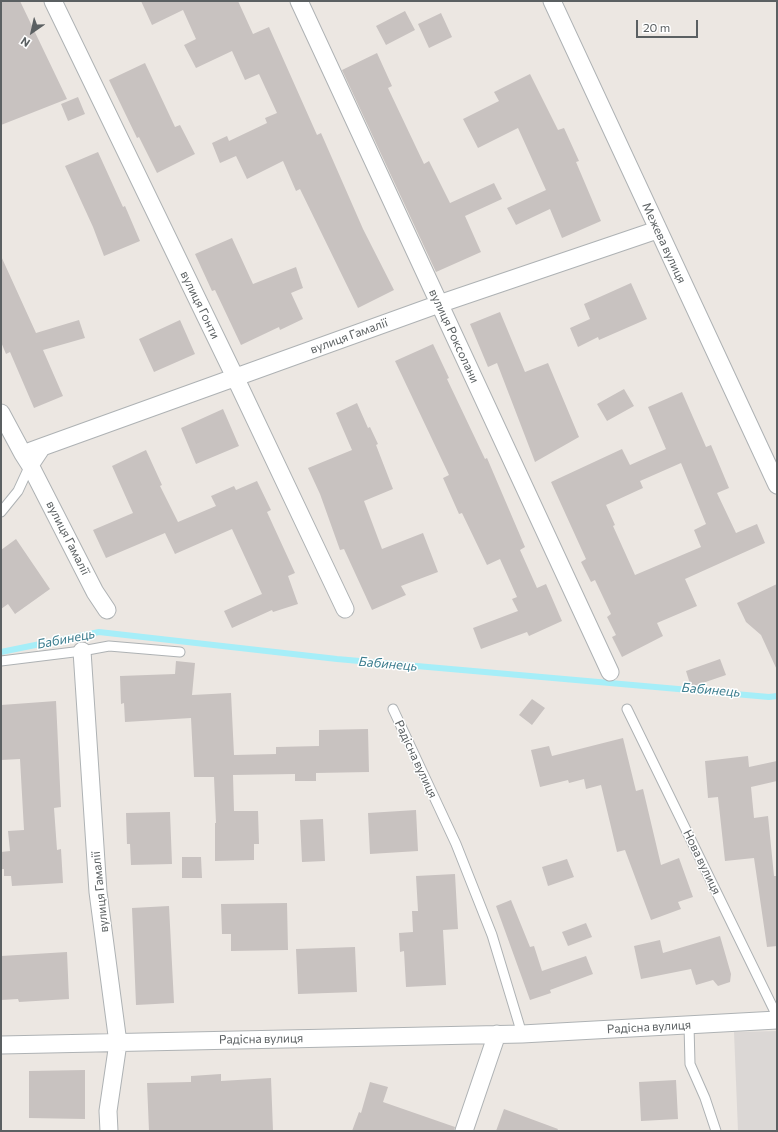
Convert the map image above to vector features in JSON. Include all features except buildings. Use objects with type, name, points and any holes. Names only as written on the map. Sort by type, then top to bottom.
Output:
[{"type":"street","name":"вулиця Гонти","points":[[53,1],[235,377],[345,609]]},
{"type":"street","name":"вулиця Роксолани","points":[[298,1],[610,672]]},
{"type":"street","name":"Межева вулиця","points":[[552,1],[657,230],[777,485]]},
{"type":"street","name":"вулиця Гамалії","points":[[26,460],[42,447],[439,304],[657,230]]},
{"type":"street","name":"вулиця Гамалії","points":[[3,424],[26,460],[95,592],[107,610]]},
{"type":"street","name":"вулиця Гамалії","points":[[82,651],[98,892],[118,1043],[108,1111],[109,1131]]},
{"type":"street","name":"Радісна вулиця","points":[[1,1045],[522,1034],[777,1020]]},
{"type":"street","points":[[464,1131],[497,1034]]},
{"type":"lane","points":[[1,512],[18,491],[26,460]]},
{"type":"lane","points":[[1,661],[82,651],[109,646],[180,652]]},
{"type":"lane","name":"Радісна вулиця","points":[[393,709],[456,844],[492,935],[522,1034]]},
{"type":"lane","name":"Нова вулиця","points":[[627,709],[777,1016]]},
{"type":"lane","points":[[689,1024],[690,1064],[705,1098],[716,1131]]},
{"type":"shaded area","points":[[777,1031],[777,1131],[738,1131],[734,1032]]},
{"type":"waterway","name":"Бабинець","points":[[1,652],[99,632],[337,659],[769,697],[777,696]]}]
